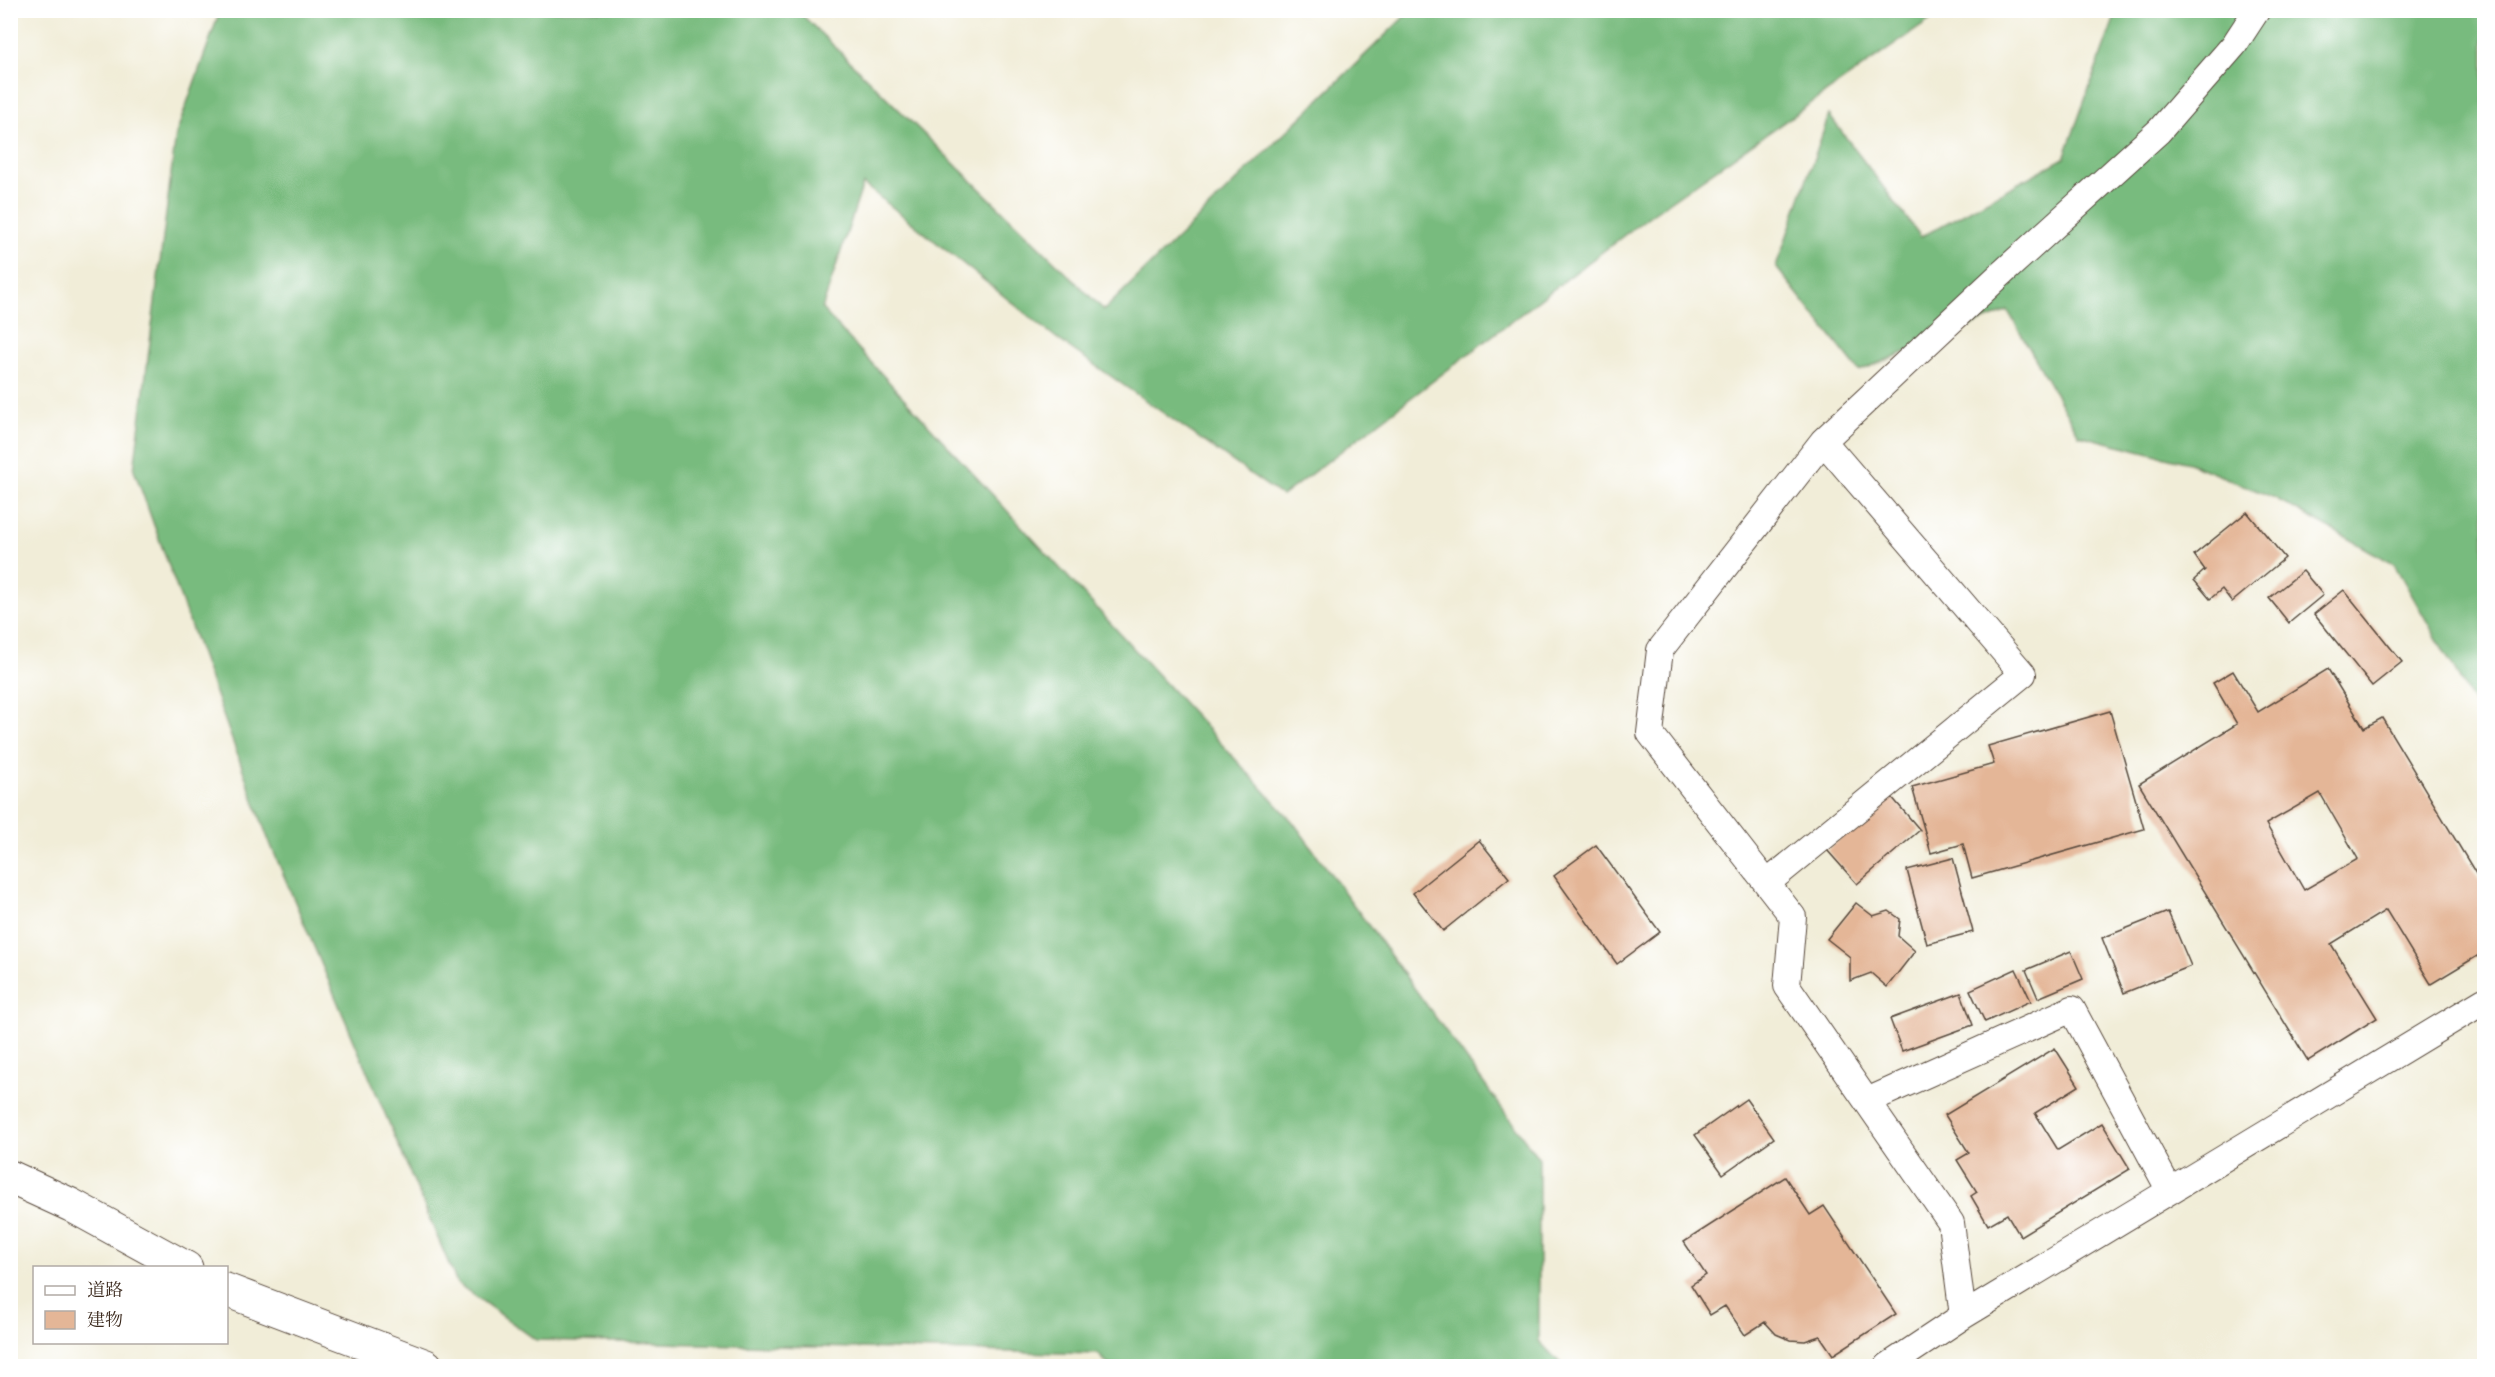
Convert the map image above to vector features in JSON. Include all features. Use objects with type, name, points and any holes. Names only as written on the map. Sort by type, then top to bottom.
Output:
[{"type":"street","points":[[10,1177],[71,1206],[182,1266]]},
{"type":"street","points":[[228,1291],[426,1366]]},
{"type":"lane","points":[[1963,1316],[1951,1223],[1787,986],[1793,917],[1650,733],[1660,650],[1823,441],[2158,131],[2234,45],[2258,10]]},
{"type":"lane","points":[[1767,884],[2023,674],[1823,441]]},
{"type":"lane","points":[[1888,1366],[1963,1316],[2484,1001]]},
{"type":"lane","points":[[1867,1101],[2072,1009],[2170,1191]]},
{"type":"green space","points":[[220,11],[798,11],[1104,310],[1410,11],[1943,11],[1652,214],[1282,496],[1059,340],[863,184],[822,309],[1293,822],[1539,1159],[1539,1341],[1563,1366],[1110,1366],[1098,1354],[536,1340],[457,1283],[267,836],[134,470],[176,134]]},
{"type":"green space","points":[[2117,11],[2484,11],[2484,721],[2394,564],[2275,498],[2189,463],[2079,435],[2008,311],[1859,371],[1776,267],[1829,115],[1921,237],[2064,158]]},
{"type":"building","points":[[2247,512],[2285,558],[2232,602],[2222,589],[2210,599],[2194,580],[2205,570],[2194,555]]},
{"type":"building","points":[[2303,571],[2323,595],[2289,623],[2269,598]]},
{"type":"building","points":[[2344,590],[2402,662],[2372,686],[2314,614]]},
{"type":"building","points":[[2328,669],[2364,728],[2382,718],[2484,887],[2484,952],[2431,984],[2386,910],[2331,944],[2377,1018],[2308,1061],[2139,784],[2237,724],[2213,683],[2233,671],[2258,712]],"holes":[[[2320,793],[2358,859],[2304,890],[2266,824]]]},
{"type":"building","points":[[2110,711],[2144,829],[1972,878],[1963,844],[1931,853],[1912,787],[1994,764],[1988,746]]},
{"type":"building","points":[[1890,795],[1920,830],[1857,884],[1827,850]]},
{"type":"building","points":[[1479,840],[1509,878],[1443,931],[1413,893]]},
{"type":"building","points":[[1596,845],[1660,932],[1617,964],[1554,876]]},
{"type":"building","points":[[1953,858],[1973,932],[1927,944],[1907,870]]},
{"type":"building","points":[[1856,903],[1873,916],[1889,911],[1900,919],[1898,936],[1915,951],[1887,987],[1871,973],[1850,981],[1850,957],[1827,939]]},
{"type":"building","points":[[2168,912],[2191,966],[2124,993],[2102,938]]},
{"type":"building","points":[[2071,951],[2083,979],[2038,998],[2026,970]]},
{"type":"building","points":[[2016,969],[2031,1001],[1985,1022],[1970,990]]},
{"type":"building","points":[[1961,993],[1973,1025],[1902,1051],[1890,1019]]},
{"type":"building","points":[[2055,1048],[2079,1086],[2035,1113],[2058,1150],[2102,1123],[2130,1169],[2020,1236],[2007,1214],[1988,1225],[1971,1196],[1977,1192],[1957,1160],[1969,1153],[1945,1115]]},
{"type":"building","points":[[1746,1099],[1774,1138],[1723,1174],[1695,1135]]},
{"type":"building","points":[[1785,1177],[1810,1215],[1824,1206],[1896,1314],[1833,1355],[1820,1336],[1805,1341],[1790,1340],[1776,1334],[1765,1322],[1745,1335],[1725,1306],[1710,1315],[1691,1285],[1706,1275],[1684,1242]]}]
